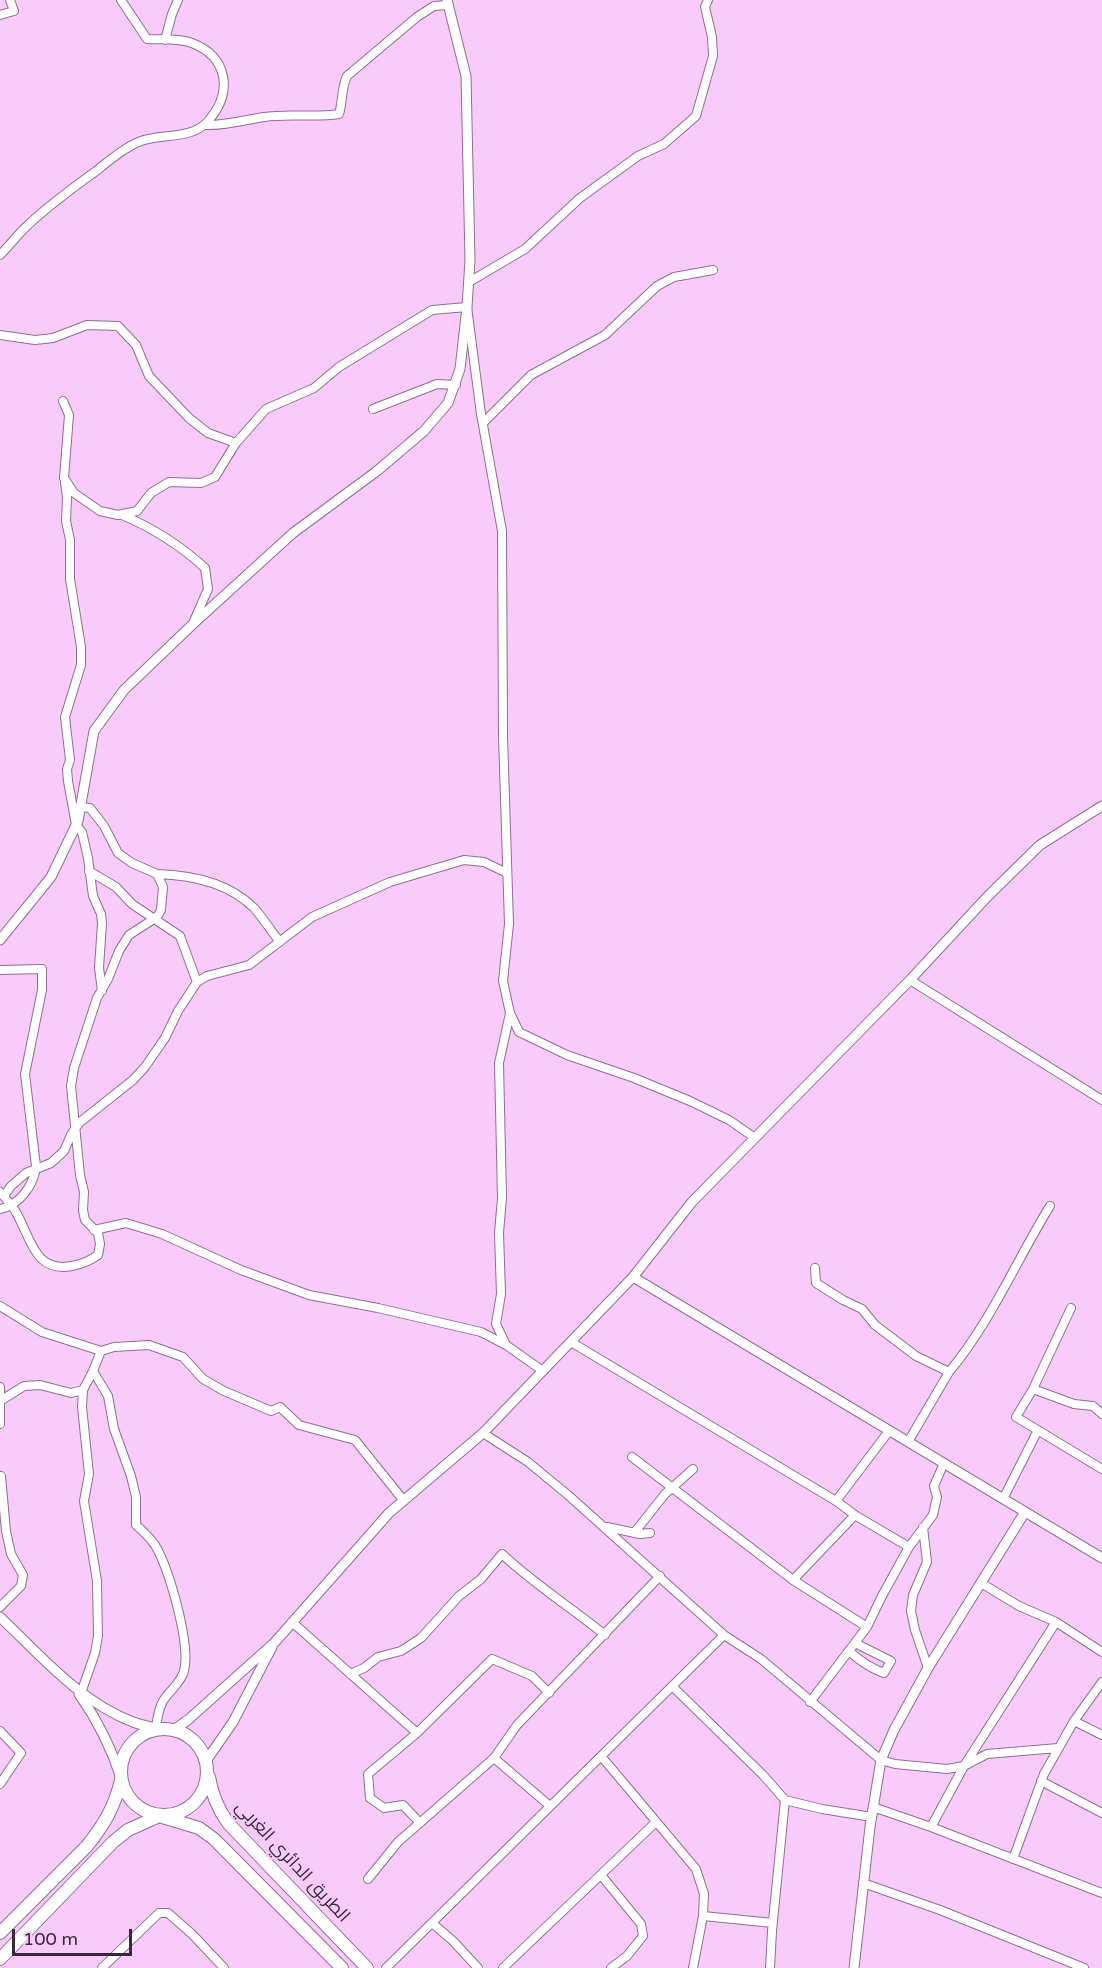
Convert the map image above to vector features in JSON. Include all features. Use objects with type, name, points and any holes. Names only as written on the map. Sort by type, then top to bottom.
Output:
[{"type":"main road","points":[[0,1933],[87,1846],[99,1830],[117,1798],[121,1764],[126,1751],[135,1740],[158,1728],[174,1730],[187,1735],[198,1745],[207,1766],[205,1786],[198,1799],[187,1809],[174,1815],[159,1816],[145,1812],[125,1792],[121,1778]]},
{"type":"main road","name":"الطريق الدائري الغربي","points":[[207,1766],[215,1800],[228,1823],[367,1968]]},
{"type":"main road","points":[[0,1959],[113,1842],[128,1830],[159,1816]]},
{"type":"main road","name":"الطريق الدائري الغربي","points":[[159,1816],[199,1828],[214,1839],[342,1968]]},
{"type":"street","points":[[0,15],[14,11],[10,0]]},
{"type":"street","points":[[0,255],[26,226],[122,151],[140,141],[196,131],[209,120],[219,103],[225,83],[221,67],[208,51],[190,42],[147,39],[121,0]]},
{"type":"street","points":[[165,40],[178,0]]},
{"type":"street","points":[[468,282],[525,249],[580,198],[638,156],[664,144],[696,116],[712,56],[712,37],[705,7],[708,0]]},
{"type":"street","points":[[0,940],[51,877],[76,825],[94,731],[124,690],[293,533],[377,471],[424,431],[448,403],[456,385],[460,369],[468,282],[466,76],[447,2],[434,6],[417,17],[347,76],[342,86],[342,104],[339,114],[265,117],[244,122],[204,125]]},
{"type":"street","points":[[483,423],[531,375],[605,335],[657,286],[674,277],[713,270]]},
{"type":"street","points":[[467,308],[483,423],[502,531],[503,736],[509,924],[503,981],[510,1013],[519,1032],[567,1055],[634,1078],[690,1101],[729,1120],[755,1138]]},
{"type":"street","points":[[120,514],[137,511],[151,493],[169,482],[201,483],[215,477],[236,443],[266,409],[314,388],[339,367],[432,310],[467,308]]},
{"type":"street","points":[[0,335],[35,340],[53,338],[87,325],[118,326],[136,345],[149,376],[189,418],[208,433],[236,443]]},
{"type":"street","points":[[373,409],[437,384],[456,385]]},
{"type":"street","points":[[63,401],[69,415],[64,478],[68,497],[66,522],[70,540],[70,579],[81,647],[81,665],[65,717],[70,760],[67,769],[76,825],[82,832],[93,897],[101,914],[99,968],[102,991]]},
{"type":"street","points":[[64,478],[74,493],[100,511],[120,514],[144,524],[190,554],[205,568],[208,589],[193,624]]},
{"type":"street","points":[[174,1730],[275,1642],[389,1513],[483,1433],[633,1277],[692,1202],[910,980],[988,896],[1040,845],[1102,806]]},
{"type":"street","points":[[80,807],[90,808],[104,826],[118,853],[132,863],[157,873],[183,874],[207,880],[233,892],[254,908],[280,942]]},
{"type":"street","points":[[157,873],[163,888],[161,910],[155,919],[129,935],[119,951],[74,1068],[71,1086],[75,1129],[80,1175],[84,1192],[83,1210],[85,1220],[98,1233],[100,1244],[98,1255],[82,1264],[61,1268],[48,1265],[35,1251],[17,1214],[2,1194],[26,1173],[51,1163],[64,1151],[75,1129],[79,1123],[133,1080],[145,1067],[165,1038],[178,1011],[197,982],[207,976],[249,965],[312,917],[390,882],[464,860],[484,862],[507,873]]},
{"type":"street","points":[[89,871],[116,887],[132,904],[180,936],[197,982]]},
{"type":"street","points":[[0,970],[42,969],[43,973],[42,990],[25,1074],[35,1168],[34,1179],[27,1191],[11,1206],[0,1209]]},
{"type":"street","points":[[910,980],[1102,1100]]},
{"type":"street","points":[[506,1345],[496,1324],[501,1294],[499,1233],[502,1198],[499,1063],[510,1013]]},
{"type":"street","points":[[908,1442],[949,1372],[963,1356],[1004,1289],[1024,1249],[1050,1206]]},
{"type":"street","points":[[94,1230],[126,1223],[162,1234],[241,1270],[309,1295],[378,1308],[481,1332],[506,1345],[543,1371]]},
{"type":"street","points":[[815,1268],[816,1283],[862,1309],[874,1325],[916,1356],[949,1372]]},
{"type":"street","points":[[633,1277],[1102,1558]]},
{"type":"street","points":[[0,1306],[42,1332],[101,1351],[114,1347],[149,1345],[183,1357],[203,1379],[224,1391],[271,1410],[280,1407],[298,1425],[355,1440],[404,1501]]},
{"type":"street","points":[[1071,1308],[1033,1389],[1016,1417],[1102,1469]]},
{"type":"street","points":[[571,1342],[909,1547]]},
{"type":"street","points":[[79,1691],[95,1653],[98,1636],[97,1581],[84,1501],[89,1474],[82,1407],[83,1390],[101,1351]]},
{"type":"street","points":[[0,1617],[79,1691],[133,1722],[158,1728],[158,1711],[185,1670],[183,1634],[163,1559],[154,1543],[136,1525],[136,1497],[131,1476],[114,1429],[108,1396],[93,1371]]},
{"type":"street","points":[[0,1401],[24,1386],[40,1385],[70,1393],[83,1390]]},
{"type":"street","points":[[0,1388],[0,1424]]},
{"type":"street","points":[[1033,1389],[1074,1404],[1093,1406],[1102,1414]]},
{"type":"street","points":[[1003,1499],[1038,1430]]},
{"type":"street","points":[[836,1501],[889,1431]]},
{"type":"street","points":[[483,1433],[528,1462],[660,1576],[724,1635],[761,1659],[881,1760],[895,1764],[947,1769],[964,1766],[987,1754],[1058,1748]]},
{"type":"street","points":[[632,1457],[793,1580],[867,1627]]},
{"type":"street","points":[[810,1702],[867,1627],[909,1547],[933,1515],[937,1497],[934,1486],[944,1463]]},
{"type":"street","points":[[0,1466],[6,1531],[11,1554],[22,1575],[21,1586],[0,1607]]},
{"type":"street","points":[[634,1533],[642,1520],[671,1488],[693,1469]]},
{"type":"street","points":[[854,1968],[863,1883],[881,1760],[894,1730],[928,1668],[1025,1512]]},
{"type":"street","points":[[793,1580],[855,1515],[853,1514]]},
{"type":"street","points":[[602,1526],[634,1533],[650,1533]]},
{"type":"street","points":[[923,1527],[927,1562],[913,1595],[911,1611],[928,1668]]},
{"type":"street","points":[[350,1674],[364,1668],[378,1657],[401,1651],[421,1638],[459,1596],[481,1579],[501,1554],[604,1635]]},
{"type":"street","points":[[368,1879],[398,1842],[494,1758],[518,1725],[660,1576]]},
{"type":"street","points":[[981,1583],[1019,1606],[1056,1622],[1102,1652]]},
{"type":"street","points":[[292,1622],[417,1733]]},
{"type":"street","points":[[931,1827],[964,1766],[1056,1622]]},
{"type":"street","points":[[386,1968],[724,1635]]},
{"type":"street","points":[[207,1766],[275,1642]]},
{"type":"street","points":[[849,1651],[864,1664],[884,1673],[887,1671],[891,1661],[855,1643]]},
{"type":"street","points":[[420,1822],[403,1805],[384,1808],[370,1798],[368,1774],[417,1733],[492,1659],[532,1676],[549,1692]]},
{"type":"street","points":[[1012,1858],[1041,1781],[1074,1721],[1102,1682]]},
{"type":"street","points":[[672,1686],[763,1775],[785,1800],[872,1817]]},
{"type":"street","points":[[79,1691],[112,1750],[121,1778]]},
{"type":"street","points":[[1074,1721],[1102,1735]]},
{"type":"street","points":[[0,1731],[21,1753],[0,1784]]},
{"type":"street","points":[[601,1756],[696,1869],[704,1894],[703,1916],[693,1968]]},
{"type":"street","points":[[494,1758],[550,1806]]},
{"type":"street","points":[[1041,1781],[1102,1813]]},
{"type":"street","points":[[770,1968],[785,1800]]},
{"type":"street","points":[[873,1806],[1102,1893]]},
{"type":"street","points":[[503,1968],[656,1822]]},
{"type":"street","points":[[600,1875],[641,1924],[643,1936],[627,1956],[611,1968]]},
{"type":"street","points":[[863,1883],[940,1910],[1084,1968]]},
{"type":"street","points":[[102,1968],[159,1913],[168,1913],[192,1934],[224,1968]]},
{"type":"street","points":[[703,1916],[773,1923]]},
{"type":"street","points":[[432,1923],[453,1941],[478,1968]]}]
